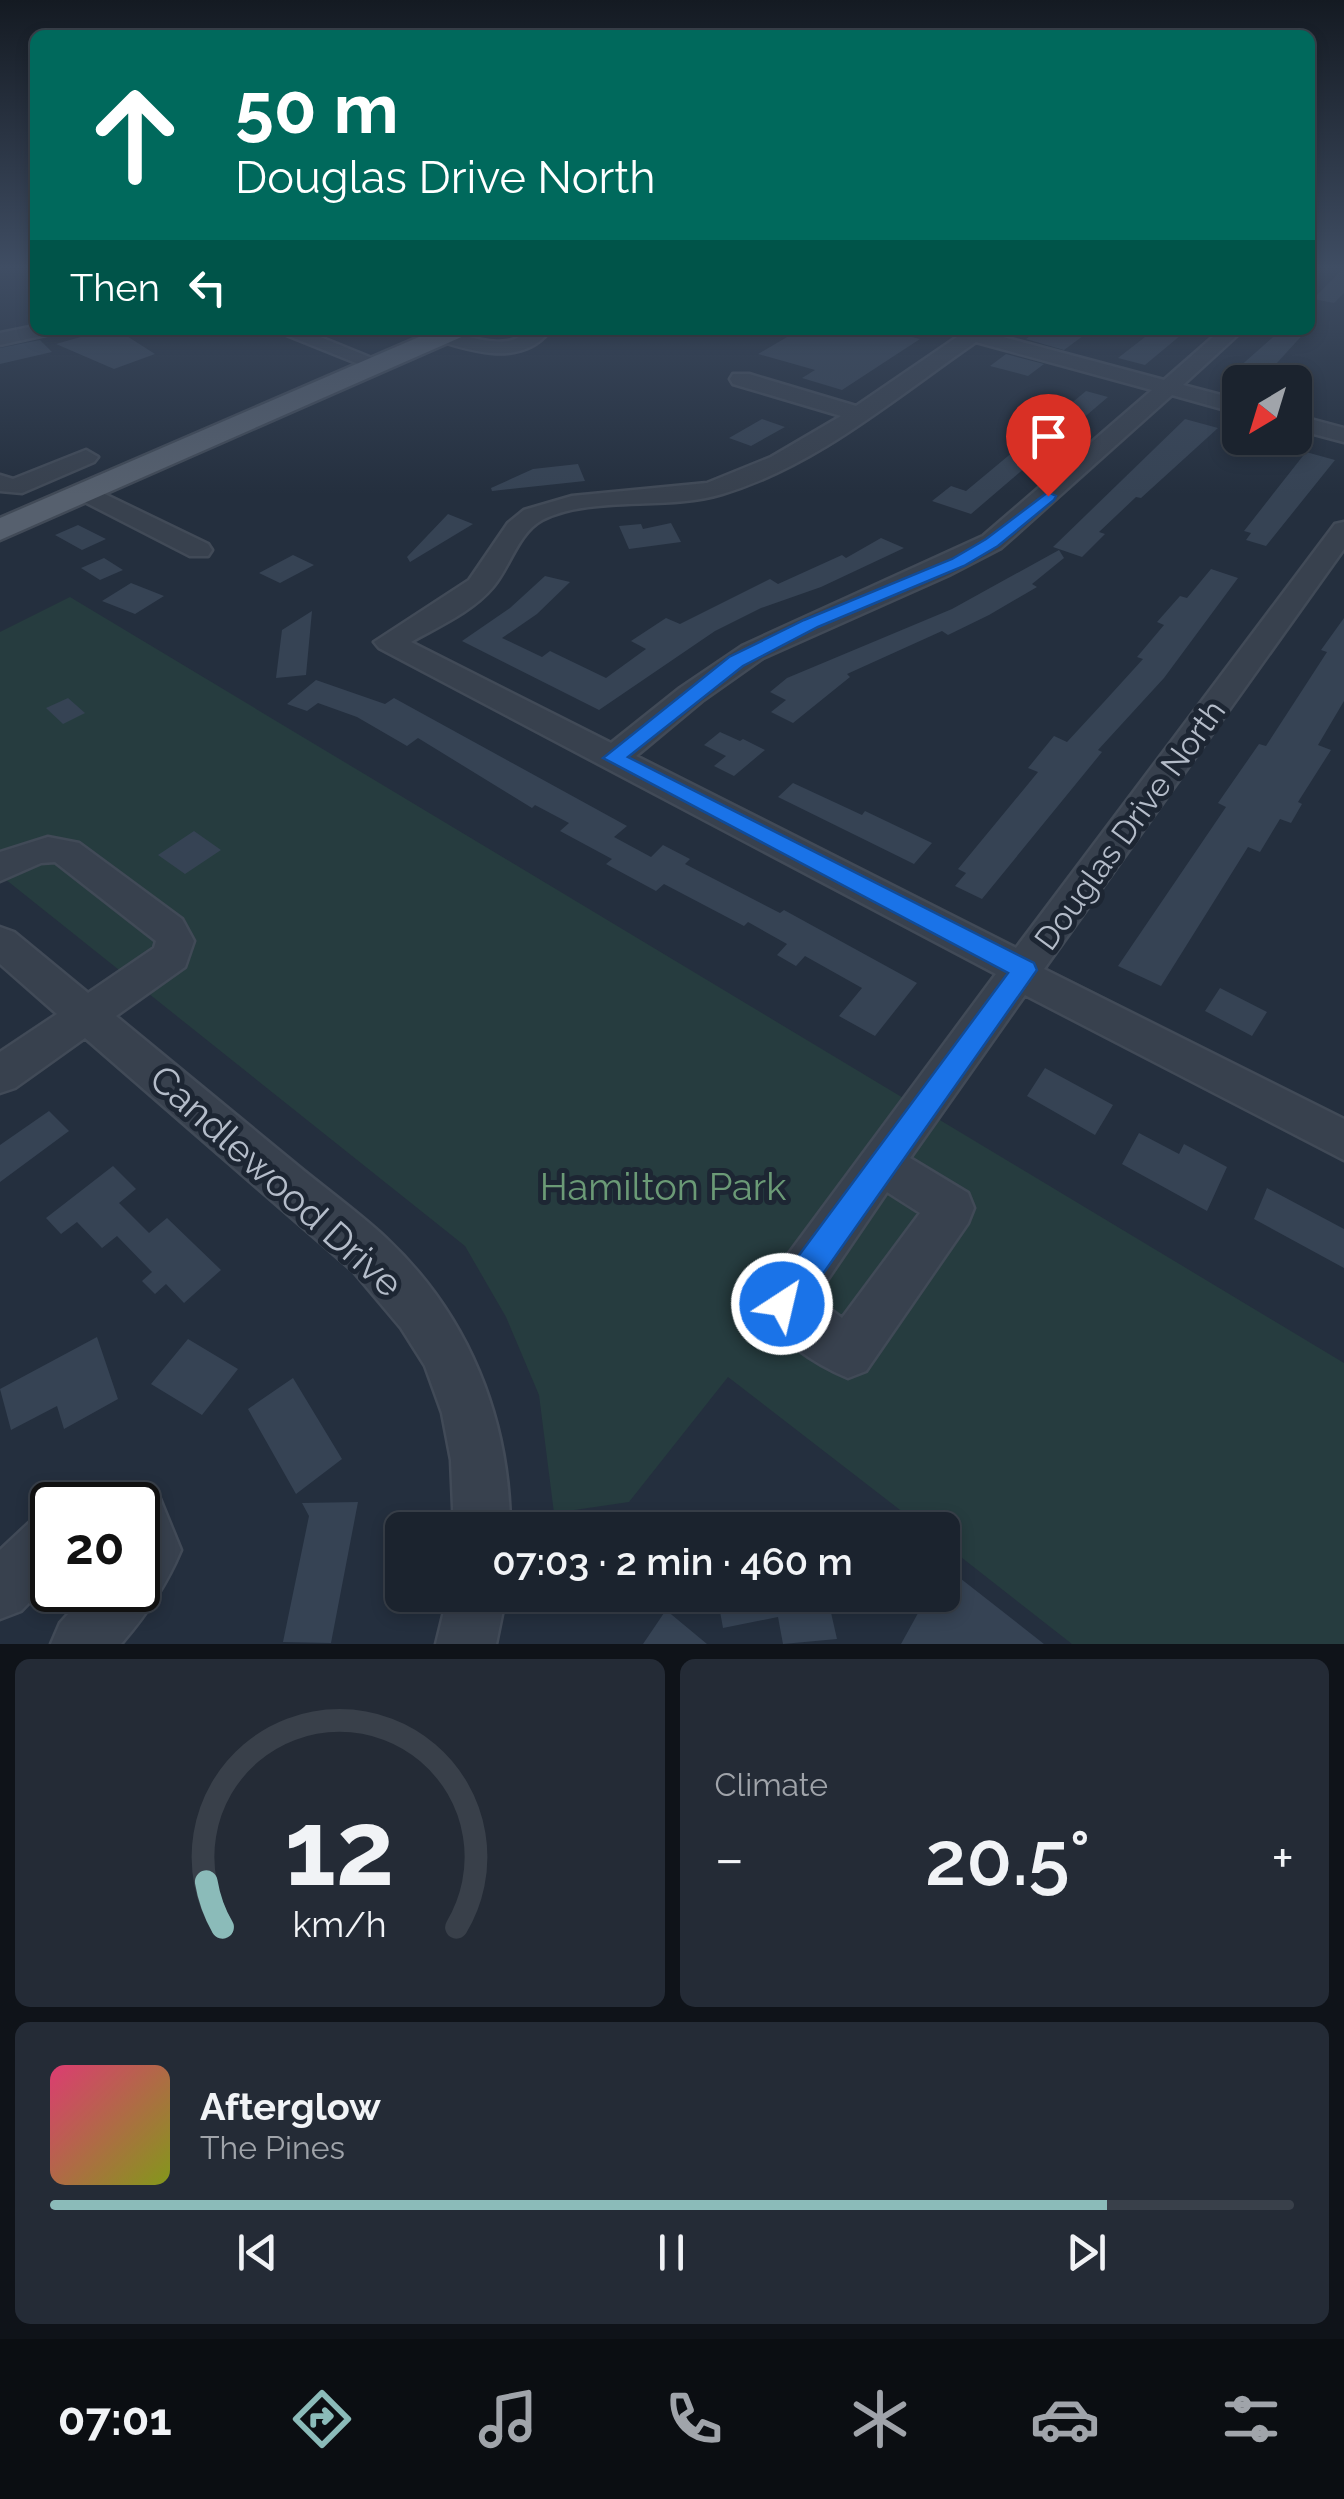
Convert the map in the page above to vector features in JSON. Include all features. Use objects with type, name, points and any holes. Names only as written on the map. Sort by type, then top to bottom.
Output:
[{"type":"main road","points":[[0,530],[431,342]]},
{"type":"street","points":[[315,342],[378,365]]},
{"type":"street","points":[[468,342],[503,346],[524,342]]},
{"type":"street","points":[[951,342],[789,458],[739,482],[672,497],[570,505],[532,516],[511,535],[506,552],[477,588],[390,642],[1344,1140]]},
{"type":"street","points":[[1000,342],[1222,402]]},
{"type":"street","points":[[613,758],[736,662],[811,624],[958,562],[992,542],[1220,342]]},
{"type":"street","points":[[741,379],[855,413]]},
{"type":"street","points":[[1312,427],[1344,435]]},
{"type":"street","points":[[0,470],[61,444]]},
{"type":"street","points":[[0,482],[12,488],[86,457]]},
{"type":"street","points":[[86,492],[199,550]]},
{"type":"street","name":"Douglas Drive North","points":[[880,1164],[1344,530]]},
{"type":"street","points":[[0,868],[36,850],[52,848],[66,852],[168,929],[175,941],[170,956],[0,1074]]},
{"type":"street","name":"Candlewood Drive","points":[[0,942],[370,1255],[417,1308],[444,1349],[462,1395],[476,1447],[481,1512]]},
{"type":"street","points":[[0,1590],[30,1561]]},
{"type":"street","points":[[81,1644],[109,1612]]},
{"type":"street","points":[[466,1644],[474,1612]]},
{"type":"green space","name":"Hamilton Park","points":[[70,597],[1344,1363],[1344,1644],[1072,1644],[960,1556],[960,1512],[903,1512],[728,1377],[629,1502],[554,1512],[539,1395],[506,1317],[465,1246],[0,875],[0,632]]},
{"type":"building","points":[[42,342],[52,352],[0,364],[0,348]]},
{"type":"building","points":[[136,342],[155,354],[114,369],[56,344]]},
{"type":"building","points":[[779,342],[916,342],[842,390],[802,378],[815,370],[758,354]]},
{"type":"building","points":[[1035,342],[1075,342],[1064,350]]},
{"type":"building","points":[[1139,342],[1173,342],[1145,365],[1118,358]]},
{"type":"building","points":[[1268,342],[1296,342],[1276,364],[1241,365]]},
{"type":"building","points":[[1006,354],[1044,364],[1028,376],[990,366]]},
{"type":"building","points":[[1086,391],[1108,397],[971,514],[932,501],[951,486],[966,491]]},
{"type":"building","points":[[762,419],[785,427],[751,446],[729,438]]},
{"type":"building","points":[[1185,419],[1218,428],[1099,532],[1105,534],[1082,557],[1053,547]]},
{"type":"building","points":[[1304,455],[1335,460],[1266,546],[1246,540],[1251,533],[1244,531]]},
{"type":"building","points":[[578,464],[585,481],[492,491],[491,488],[533,469]]},
{"type":"building","points":[[448,514],[473,524],[410,562],[407,557]]},
{"type":"building","points":[[671,523],[681,542],[629,549],[619,526],[641,524],[643,529]]},
{"type":"building","points":[[78,525],[106,539],[82,550],[55,535]]},
{"type":"building","points":[[881,538],[904,548],[715,631],[599,710],[462,641],[510,608],[545,576],[570,582],[537,614],[502,638],[542,657],[550,651],[606,678],[646,649],[631,641],[666,618],[680,624],[770,579],[778,584],[842,555],[846,558]]},
{"type":"building","points":[[1059,550],[1064,558],[1032,584],[1037,587],[989,615],[948,635],[942,631],[847,674],[850,677],[793,723],[771,712],[786,700],[770,692],[787,678],[952,609]]},
{"type":"building","points":[[293,555],[314,565],[280,583],[259,573]]},
{"type":"building","points":[[104,558],[123,570],[100,580],[81,568]]},
{"type":"building","points":[[1211,569],[1238,578],[1164,678],[1098,750],[1102,752],[982,899],[955,886],[966,873],[958,869],[1038,772],[1028,768],[1054,736],[1067,742],[1103,703],[1143,659],[1137,657],[1164,625],[1157,622],[1180,596],[1187,598]]},
{"type":"building","points":[[131,583],[164,596],[135,614],[102,601]]},
{"type":"building","points":[[312,611],[306,675],[276,678],[282,630]]},
{"type":"building","points":[[1344,618],[1344,701],[1318,745],[1331,750],[1298,802],[1302,804],[1291,823],[1280,819],[1260,852],[1248,847],[1161,986],[1118,966],[1226,807],[1218,803],[1259,744],[1266,746],[1327,652],[1321,650]]},
{"type":"building","points":[[316,680],[385,704],[394,698],[627,826],[614,837],[651,857],[663,845],[690,859],[685,864],[780,913],[784,910],[917,983],[875,1036],[839,1016],[862,988],[805,956],[796,966],[777,955],[787,944],[664,884],[656,891],[606,864],[612,859],[560,831],[569,823],[535,805],[532,808],[418,738],[407,746],[357,717],[318,703],[307,711],[287,704]]},
{"type":"building","points":[[68,698],[85,713],[63,724],[46,708]]},
{"type":"building","points":[[720,732],[765,750],[734,776],[714,766],[726,756],[704,745]]},
{"type":"building","points":[[793,783],[932,843],[914,864],[778,797]]},
{"type":"building","points":[[194,831],[221,850],[185,874],[158,855]]},
{"type":"building","points":[[1220,988],[1267,1012],[1252,1036],[1205,1011]]},
{"type":"building","points":[[1045,1068],[1113,1105],[1095,1135],[1027,1096]]},
{"type":"building","points":[[49,1111],[69,1131],[0,1182],[0,1145]]},
{"type":"building","points":[[1139,1133],[1179,1154],[1184,1144],[1227,1167],[1207,1211],[1122,1164]]},
{"type":"building","points":[[113,1166],[136,1189],[119,1203],[149,1233],[167,1218],[221,1270],[184,1303],[166,1284],[155,1294],[142,1281],[152,1272],[117,1236],[102,1248],[77,1222],[61,1234],[46,1218]]},
{"type":"building","points":[[1267,1188],[1344,1229],[1344,1268],[1254,1219]]},
{"type":"building","points":[[97,1337],[118,1399],[64,1429],[57,1406],[11,1430],[0,1389]]},
{"type":"building","points":[[188,1339],[238,1369],[202,1415],[151,1384]]},
{"type":"building","points":[[293,1378],[342,1459],[296,1494],[248,1409]]},
{"type":"building","points":[[358,1502],[331,1643],[283,1642],[309,1516],[302,1503]]},
{"type":"building","points":[[960,1578],[1044,1644],[901,1644],[919,1612],[960,1612]]},
{"type":"building","points":[[668,1612],[707,1644],[643,1644]]},
{"type":"building","points":[[720,1612],[831,1612],[837,1639],[783,1644],[778,1617],[723,1628]]},
{"type":"route","points":[[782,1304],[913,1118],[1024,970],[613,758],[736,662],[773,641],[958,562],[1020,522],[1048,496]]}]
